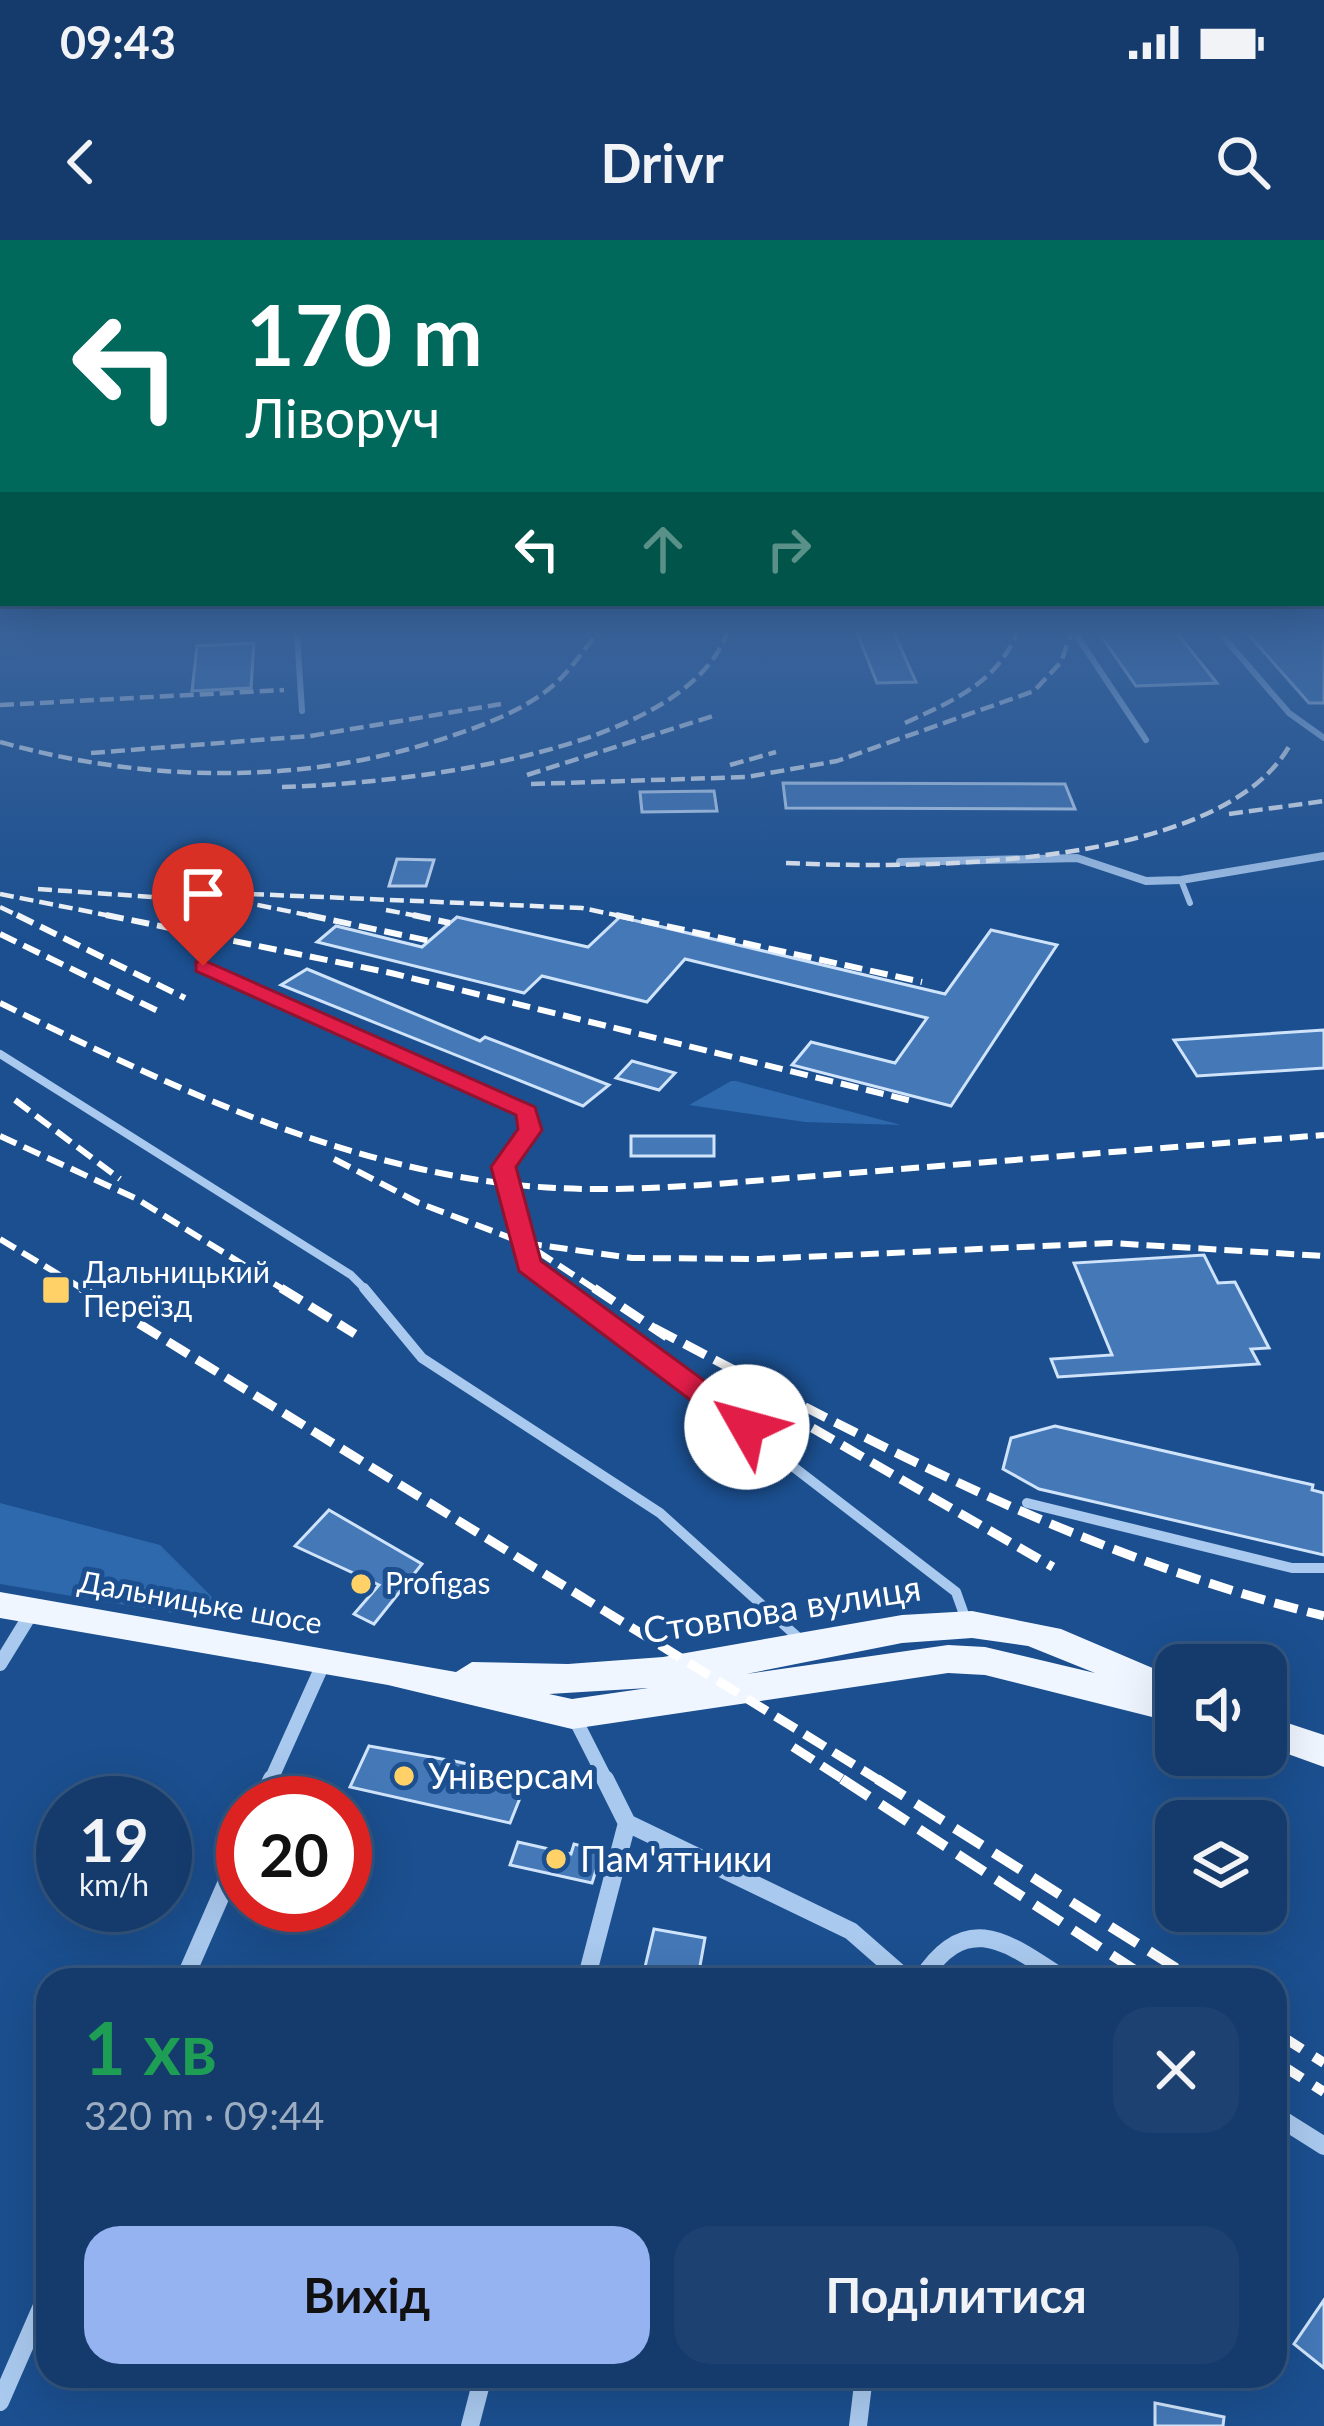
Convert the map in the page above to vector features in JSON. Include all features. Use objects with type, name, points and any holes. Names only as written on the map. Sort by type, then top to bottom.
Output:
[{"type":"main road","name":"Дальницьке шосе","points":[[16,1608],[388,1671]]},
{"type":"main road","name":"Стовпова вулиця","points":[[388,1671],[541,1682],[698,1667],[936,1626],[968,1625],[1036,1634],[1155,1686]]},
{"type":"main road","points":[[388,1671],[572,1714],[622,1710],[906,1662],[985,1661],[1155,1703]]},
{"type":"main road","points":[[1287,1738],[1324,1751]]},
{"type":"street","points":[[900,862],[1077,858],[1145,880],[1181,880],[1324,856]]},
{"type":"street","points":[[0,1664],[16,1608]]},
{"type":"street","points":[[273,1776],[325,1660]]},
{"type":"street","points":[[572,1714],[627,1822],[851,1930],[894,1968]]},
{"type":"street","points":[[589,1968],[627,1822]]},
{"type":"street","points":[[189,1968],[216,1907]]},
{"type":"street","points":[[929,1968],[942,1948],[962,1937],[981,1935],[1003,1940],[1046,1968]]},
{"type":"street","points":[[1287,2123],[1324,2146]]},
{"type":"street","points":[[0,2402],[36,2320]]},
{"type":"street","points":[[470,2426],[480,2388]]},
{"type":"street","points":[[857,2426],[862,2388]]},
{"type":"lane","points":[[1143,735],[1146,740]]},
{"type":"lane","points":[[1181,880],[1190,903]]},
{"type":"lane","points":[[203,966],[527,1112],[530,1130],[503,1167],[529,1265],[677,1373],[956,1592],[968,1625]]},
{"type":"lane","points":[[0,1054],[351,1275],[394,1331],[423,1359],[487,1406],[638,1498],[698,1542],[810,1648]]},
{"type":"lane","points":[[1027,1503],[1292,1568],[1324,1568]]},
{"type":"shaded area","points":[[731,1081],[901,1125],[805,1122],[689,1105]]},
{"type":"shaded area","points":[[0,1503],[160,1545],[212,1597],[203,1618],[0,1584]]},
{"type":"building","points":[[783,783],[1065,784],[1075,809],[786,808]]},
{"type":"building","points":[[714,791],[717,811],[642,812],[640,792]]},
{"type":"building","points":[[397,859],[434,860],[426,886],[389,886]]},
{"type":"building","points":[[457,917],[588,947],[620,917],[945,994],[991,930],[1057,945],[951,1106],[792,1065],[811,1042],[895,1063],[927,1018],[685,959],[647,1002],[542,976],[524,993],[317,942],[336,926],[422,947]]},
{"type":"building","points":[[307,969],[480,1041],[485,1037],[609,1085],[583,1106],[281,985]]},
{"type":"building","points":[[1324,1030],[1324,1068],[1197,1076],[1174,1040]]},
{"type":"building","points":[[632,1061],[675,1073],[659,1090],[616,1078]]},
{"type":"building","points":[[631,1136],[714,1136],[714,1156],[631,1156]]},
{"type":"building","points":[[1204,1255],[1218,1283],[1235,1282],[1269,1348],[1251,1349],[1259,1364],[1058,1377],[1051,1359],[1112,1355],[1074,1263]]},
{"type":"building","points":[[1055,1426],[1313,1485],[1312,1490],[1324,1493],[1324,1555],[1039,1489],[1003,1469],[1011,1438]]},
{"type":"building","points":[[329,1510],[422,1564],[374,1624],[354,1614],[379,1585],[295,1546]]},
{"type":"building","points":[[369,1746],[528,1778],[510,1823],[372,1792],[372,1776],[355,1776]]},
{"type":"building","name":"Пам'ятники","points":[[518,1842],[571,1854],[574,1844],[602,1851],[592,1883],[510,1865]]},
{"type":"building","points":[[654,1929],[705,1938],[700,1968],[645,1967]]},
{"type":"building","points":[[1324,2300],[1324,2368],[1294,2344]]},
{"type":"building","points":[[1155,2403],[1224,2417],[1223,2426],[1155,2426]]},
{"type":"railway","points":[[91,753],[316,735]]},
{"type":"railway","points":[[0,742],[112,765],[226,773],[340,764],[454,735]]},
{"type":"railway","points":[[282,787],[460,769],[596,735]]},
{"type":"railway","points":[[527,775],[653,735]]},
{"type":"railway","points":[[531,784],[747,777],[837,761],[910,735]]},
{"type":"railway","points":[[786,863],[984,861],[1061,853],[1135,838],[1201,816],[1255,785],[1291,743]]},
{"type":"railway","points":[[730,765],[776,752]]},
{"type":"railway","points":[[1229,814],[1324,801]]},
{"type":"railway","points":[[38,889],[253,904],[322,918]]},
{"type":"railway","points":[[0,894],[111,916]]},
{"type":"railway","points":[[250,894],[582,908],[624,917]]},
{"type":"railway","points":[[0,907],[23,918]]},
{"type":"railway","points":[[386,910],[419,916]]},
{"type":"railway","points":[[17,915],[185,998]]},
{"type":"railway","points":[[106,915],[111,916]]},
{"type":"railway","points":[[308,915],[430,941]]},
{"type":"railway","points":[[413,915],[419,916]]},
{"type":"railway","points":[[616,915],[624,917]]},
{"type":"railway","points":[[111,916],[121,918]]},
{"type":"railway","points":[[111,916],[391,973],[916,1102]]},
{"type":"railway","points":[[419,916],[428,918]]},
{"type":"railway","points":[[419,916],[450,923]]},
{"type":"railway","points":[[624,917],[630,918]]},
{"type":"railway","points":[[624,917],[922,982]]},
{"type":"railway","points":[[0,934],[158,1011]]},
{"type":"railway","points":[[0,1003],[122,1062],[311,1138],[442,1173],[533,1187],[703,1185],[1324,1135]]},
{"type":"railway","points":[[15,1100],[120,1179]]},
{"type":"railway","points":[[0,1136],[137,1199],[286,1291]]},
{"type":"railway","points":[[334,1159],[419,1203],[524,1243],[632,1258],[759,1259],[1111,1243],[1324,1256]]},
{"type":"railway","points":[[0,1239],[86,1291]]},
{"type":"railway","points":[[537,1251],[598,1291]]},
{"type":"railway","points":[[81,1288],[882,1782]]},
{"type":"railway","points":[[281,1288],[355,1334]]},
{"type":"railway","points":[[594,1288],[667,1337]]},
{"type":"railway","points":[[654,1328],[899,1454],[1062,1529],[1234,1591],[1324,1616]]},
{"type":"railway","points":[[783,1411],[1053,1567]]},
{"type":"railway","points":[[793,1747],[847,1782]]},
{"type":"railway","points":[[842,1779],[1132,1968]]},
{"type":"railway","points":[[877,1779],[1176,1968]]},
{"type":"railway","points":[[1287,2040],[1324,2063]]},
{"type":"railway","points":[[1287,2069],[1324,2092]]},
{"type":"place","name":"Дальницький Переїзд","points":[[56,1290]]},
{"type":"place","name":"Profigas","points":[[361,1584]]},
{"type":"place","name":"Універсам","points":[[404,1776]]},
{"type":"place","name":"Пам'ятники","points":[[556,1859]]},
{"type":"route","points":[[203,966],[527,1112],[530,1130],[503,1167],[529,1265],[747,1427]]}]
